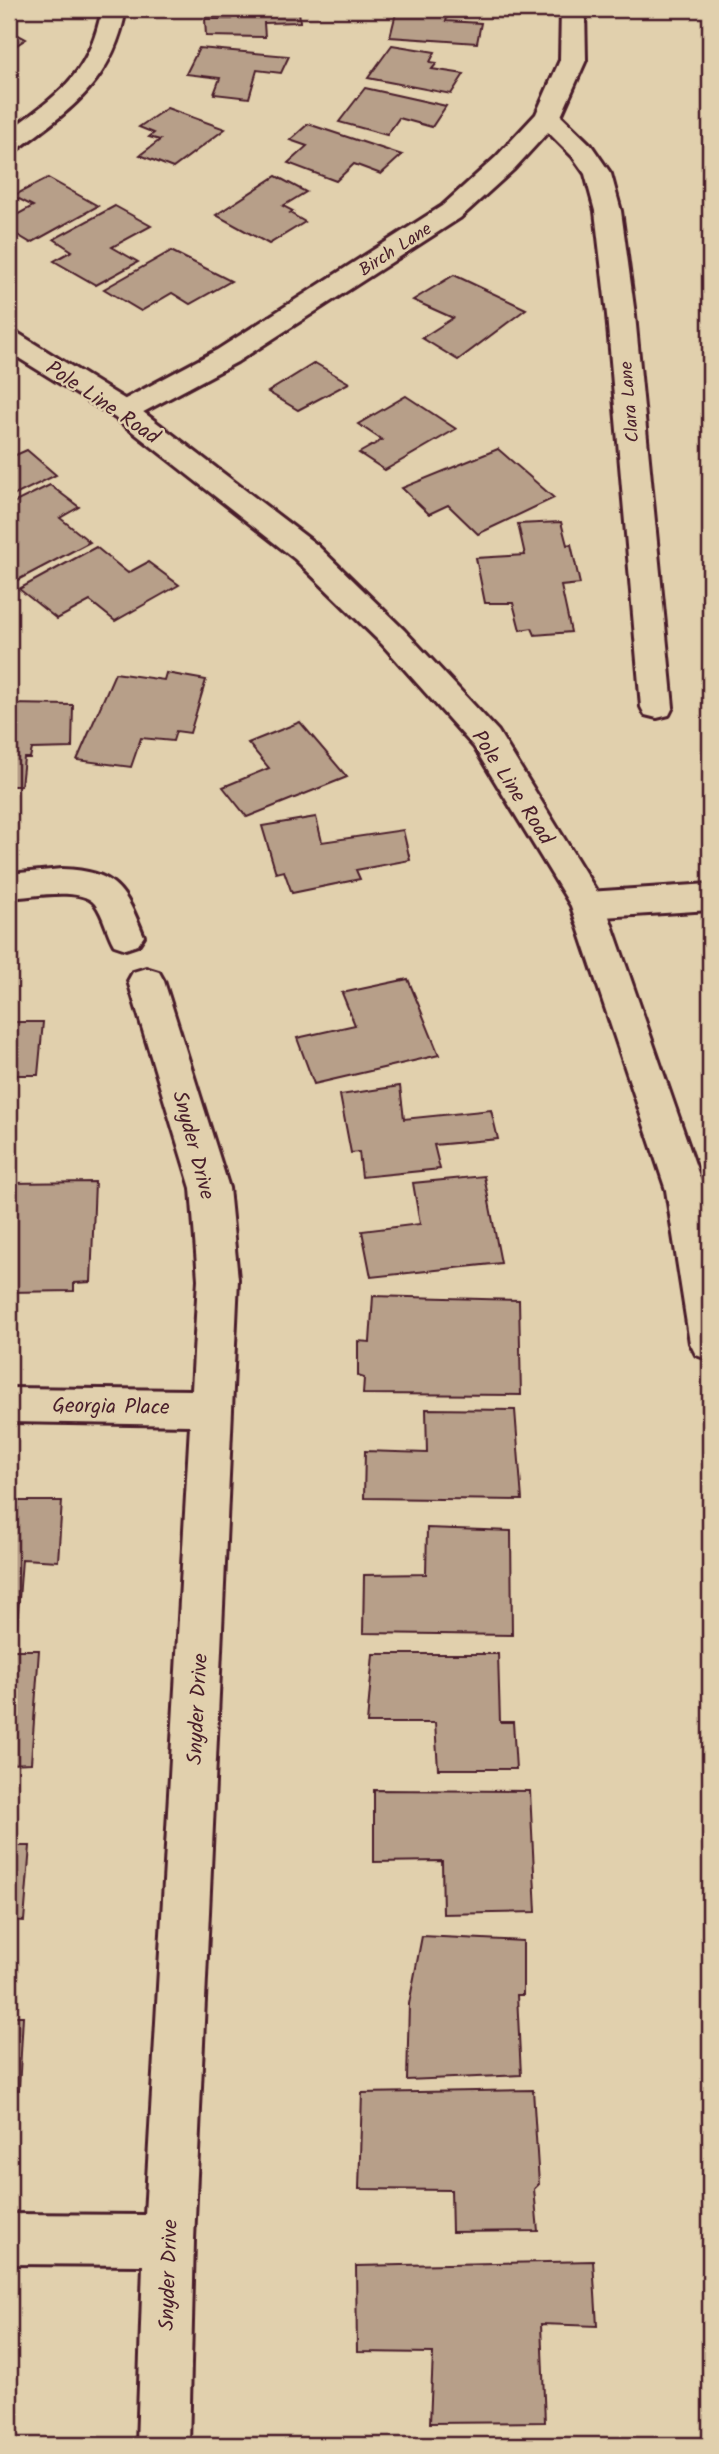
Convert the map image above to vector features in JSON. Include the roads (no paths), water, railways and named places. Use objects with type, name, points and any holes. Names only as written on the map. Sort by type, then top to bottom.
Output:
[{"type":"street","points":[[9,143],[78,91],[103,53],[114,9]]},
{"type":"street","name":"Birch Lane","points":[[124,411],[227,356],[451,212],[505,163],[548,117],[573,60],[573,9]]},
{"type":"street","name":"Clara Lane","points":[[548,117],[582,151],[598,174],[608,211],[621,315],[657,707]]},
{"type":"street","name":"Pole Line Road","points":[[9,340],[124,411],[306,552],[393,637],[486,739],[589,905],[685,1190],[710,1343]]},
{"type":"street","points":[[9,886],[64,882],[93,884],[107,894],[126,936]]},
{"type":"street","points":[[589,905],[710,897]]},
{"type":"street","name":"Snyder Drive","points":[[146,981],[210,1188],[218,1279],[169,2239],[163,2445]]},
{"type":"street","name":"Georgia Place","points":[[9,1405],[213,1408]]},
{"type":"street","points":[[9,2239],[169,2239]]}]
